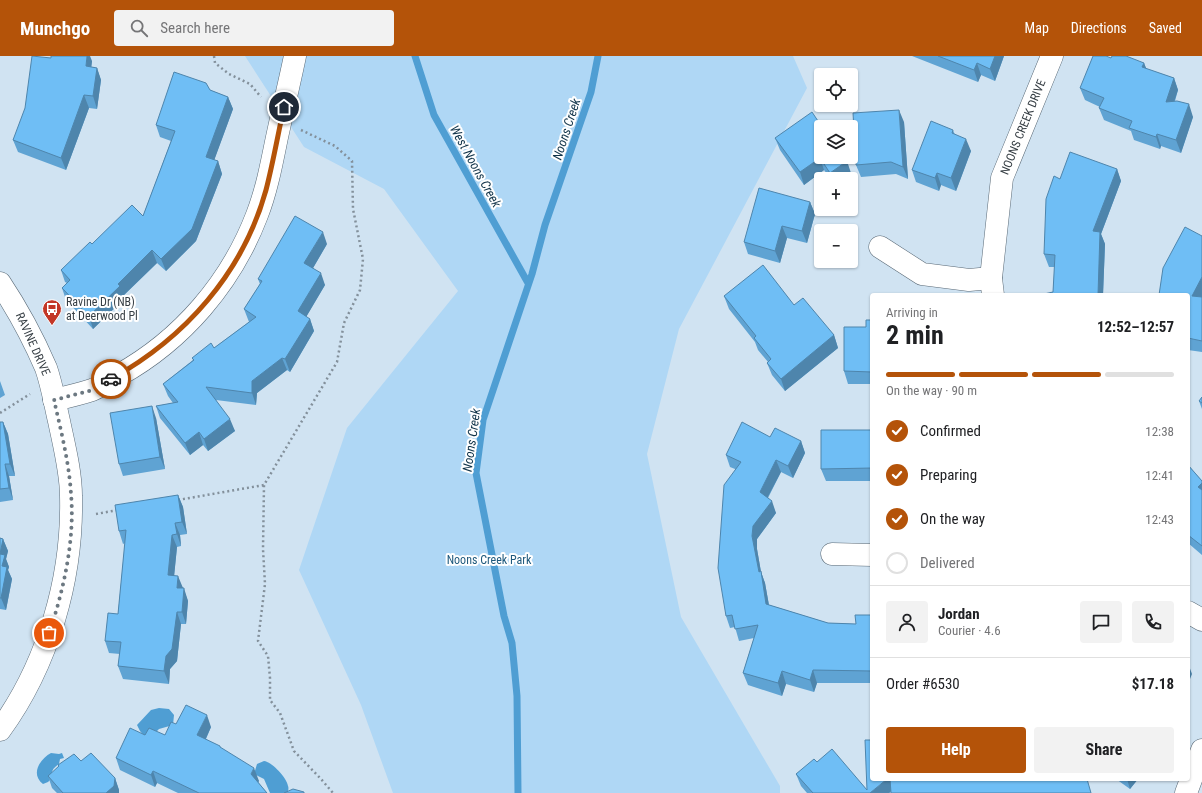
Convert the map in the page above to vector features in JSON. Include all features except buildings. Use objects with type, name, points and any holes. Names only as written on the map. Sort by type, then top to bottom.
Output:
[{"type":"street","name":"NOONS CREEK DRIVE","points":[[992,287],[1002,178],[1052,56]]},
{"type":"street","points":[[54,400],[93,390],[134,366],[168,341],[194,317],[216,291],[231,268],[257,216],[266,190],[294,61]]},
{"type":"street","points":[[880,247],[922,274],[970,280],[992,287]]},
{"type":"street","name":"RAVINE DRIVE","points":[[0,282],[33,339],[46,370],[65,447],[71,494],[71,531],[65,573],[54,618],[33,674],[13,712],[0,730]]},
{"type":"street","points":[[832,554],[870,555]]},
{"type":"street","points":[[1190,613],[1202,620]]},
{"type":"street","points":[[1186,793],[1202,750]]},
{"type":"path","points":[[214,56],[215,63],[229,74],[250,84],[281,120]]},
{"type":"path","points":[[306,132],[335,146],[352,161],[353,209],[363,259],[360,290],[344,323],[337,362],[264,485],[263,549],[265,584],[258,641],[268,656],[270,700],[280,713],[294,751],[322,779],[333,793]]},
{"type":"path","points":[[0,413],[30,394]]},
{"type":"path","points":[[173,501],[264,485]]},
{"type":"path","points":[[96,514],[119,510]]},
{"type":"green space","name":"Noons Creek Park","points":[[245,56],[793,56],[807,88],[679,329],[647,454],[681,617],[780,786],[780,793],[393,793],[361,705],[299,570],[347,428],[458,291],[384,189],[304,147]]},
{"type":"water","points":[[159,708],[169,709],[174,715],[173,725],[159,729],[153,735],[145,737],[137,725],[151,710]]},
{"type":"water","points":[[51,753],[62,753],[64,758],[60,759],[59,764],[53,770],[52,778],[43,784],[37,776],[38,767],[43,759]]},
{"type":"water","points":[[264,761],[275,767],[282,775],[287,783],[288,793],[270,793],[264,779],[254,774],[257,764]]},
{"type":"waterway","name":"West Noons Creek","points":[[415,56],[434,115],[528,283]]},
{"type":"waterway","name":"Noons Creek","points":[[518,793],[517,696],[512,643],[504,616],[476,473],[483,420],[532,274],[545,225],[591,92],[598,56]]},
{"type":"way so far","points":[[49,633],[65,573],[71,531],[71,494],[65,447],[54,400],[93,390],[111,379]]},
{"type":"place","name":"Ravine Dr (NB) at Deerwood Pl","points":[[52,326]]},
{"type":"route","points":[[111,379],[134,366],[168,341],[194,317],[216,291],[231,268],[245,243],[257,216],[266,190],[284,107]]}]
